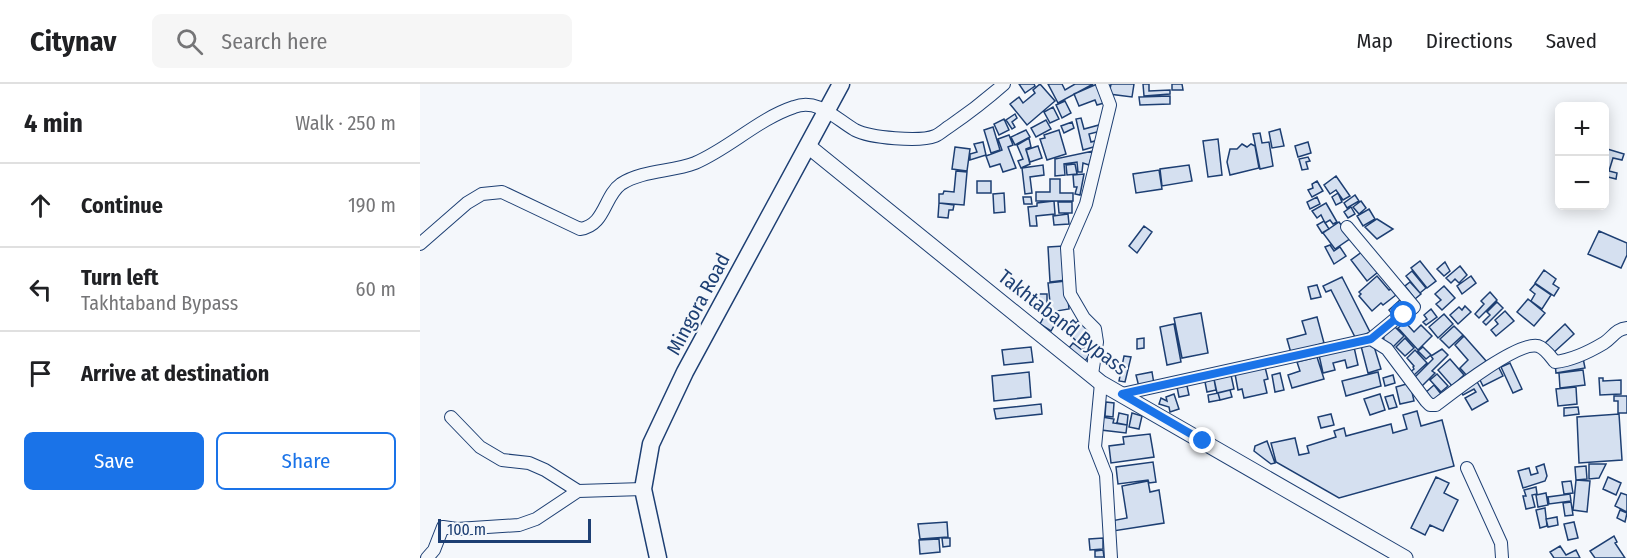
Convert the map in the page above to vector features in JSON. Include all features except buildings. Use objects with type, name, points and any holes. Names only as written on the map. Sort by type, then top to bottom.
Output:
[{"type":"highway","name":"Mingora Road","points":[[658,558],[643,489],[651,444],[686,372],[841,84]]},
{"type":"main road","name":"Takhtaband Bypass","points":[[808,146],[1097,379],[1405,558]]},
{"type":"street","points":[[422,238],[466,203],[482,194],[502,192],[580,228],[588,228],[598,220],[619,185],[633,178],[695,163],[769,119],[796,106],[810,105],[826,110],[856,131],[876,138],[934,136],[978,107],[1004,84]]},
{"type":"street","points":[[1102,84],[1110,105],[1086,204],[1067,248],[1070,294],[1084,318],[1095,329],[1097,342],[1095,447],[1106,475],[1111,558]]},
{"type":"street","points":[[1122,394],[1371,339],[1399,316],[1404,315],[1414,307],[1347,227]]},
{"type":"street","points":[[1371,339],[1386,349],[1426,401],[1430,405],[1436,405],[1463,384],[1514,352],[1536,346],[1555,362],[1565,361],[1584,354],[1607,341],[1619,329],[1627,328]]},
{"type":"street","points":[[451,417],[480,447],[502,460],[529,463],[545,470],[578,491]]},
{"type":"street","points":[[1467,468],[1501,543],[1502,558]]},
{"type":"street","points":[[427,558],[434,550],[443,527],[456,529],[519,525],[536,519],[578,491],[643,489]]},
{"type":"route","points":[[1203,441],[1122,394],[1371,339],[1399,316],[1404,315]]}]
